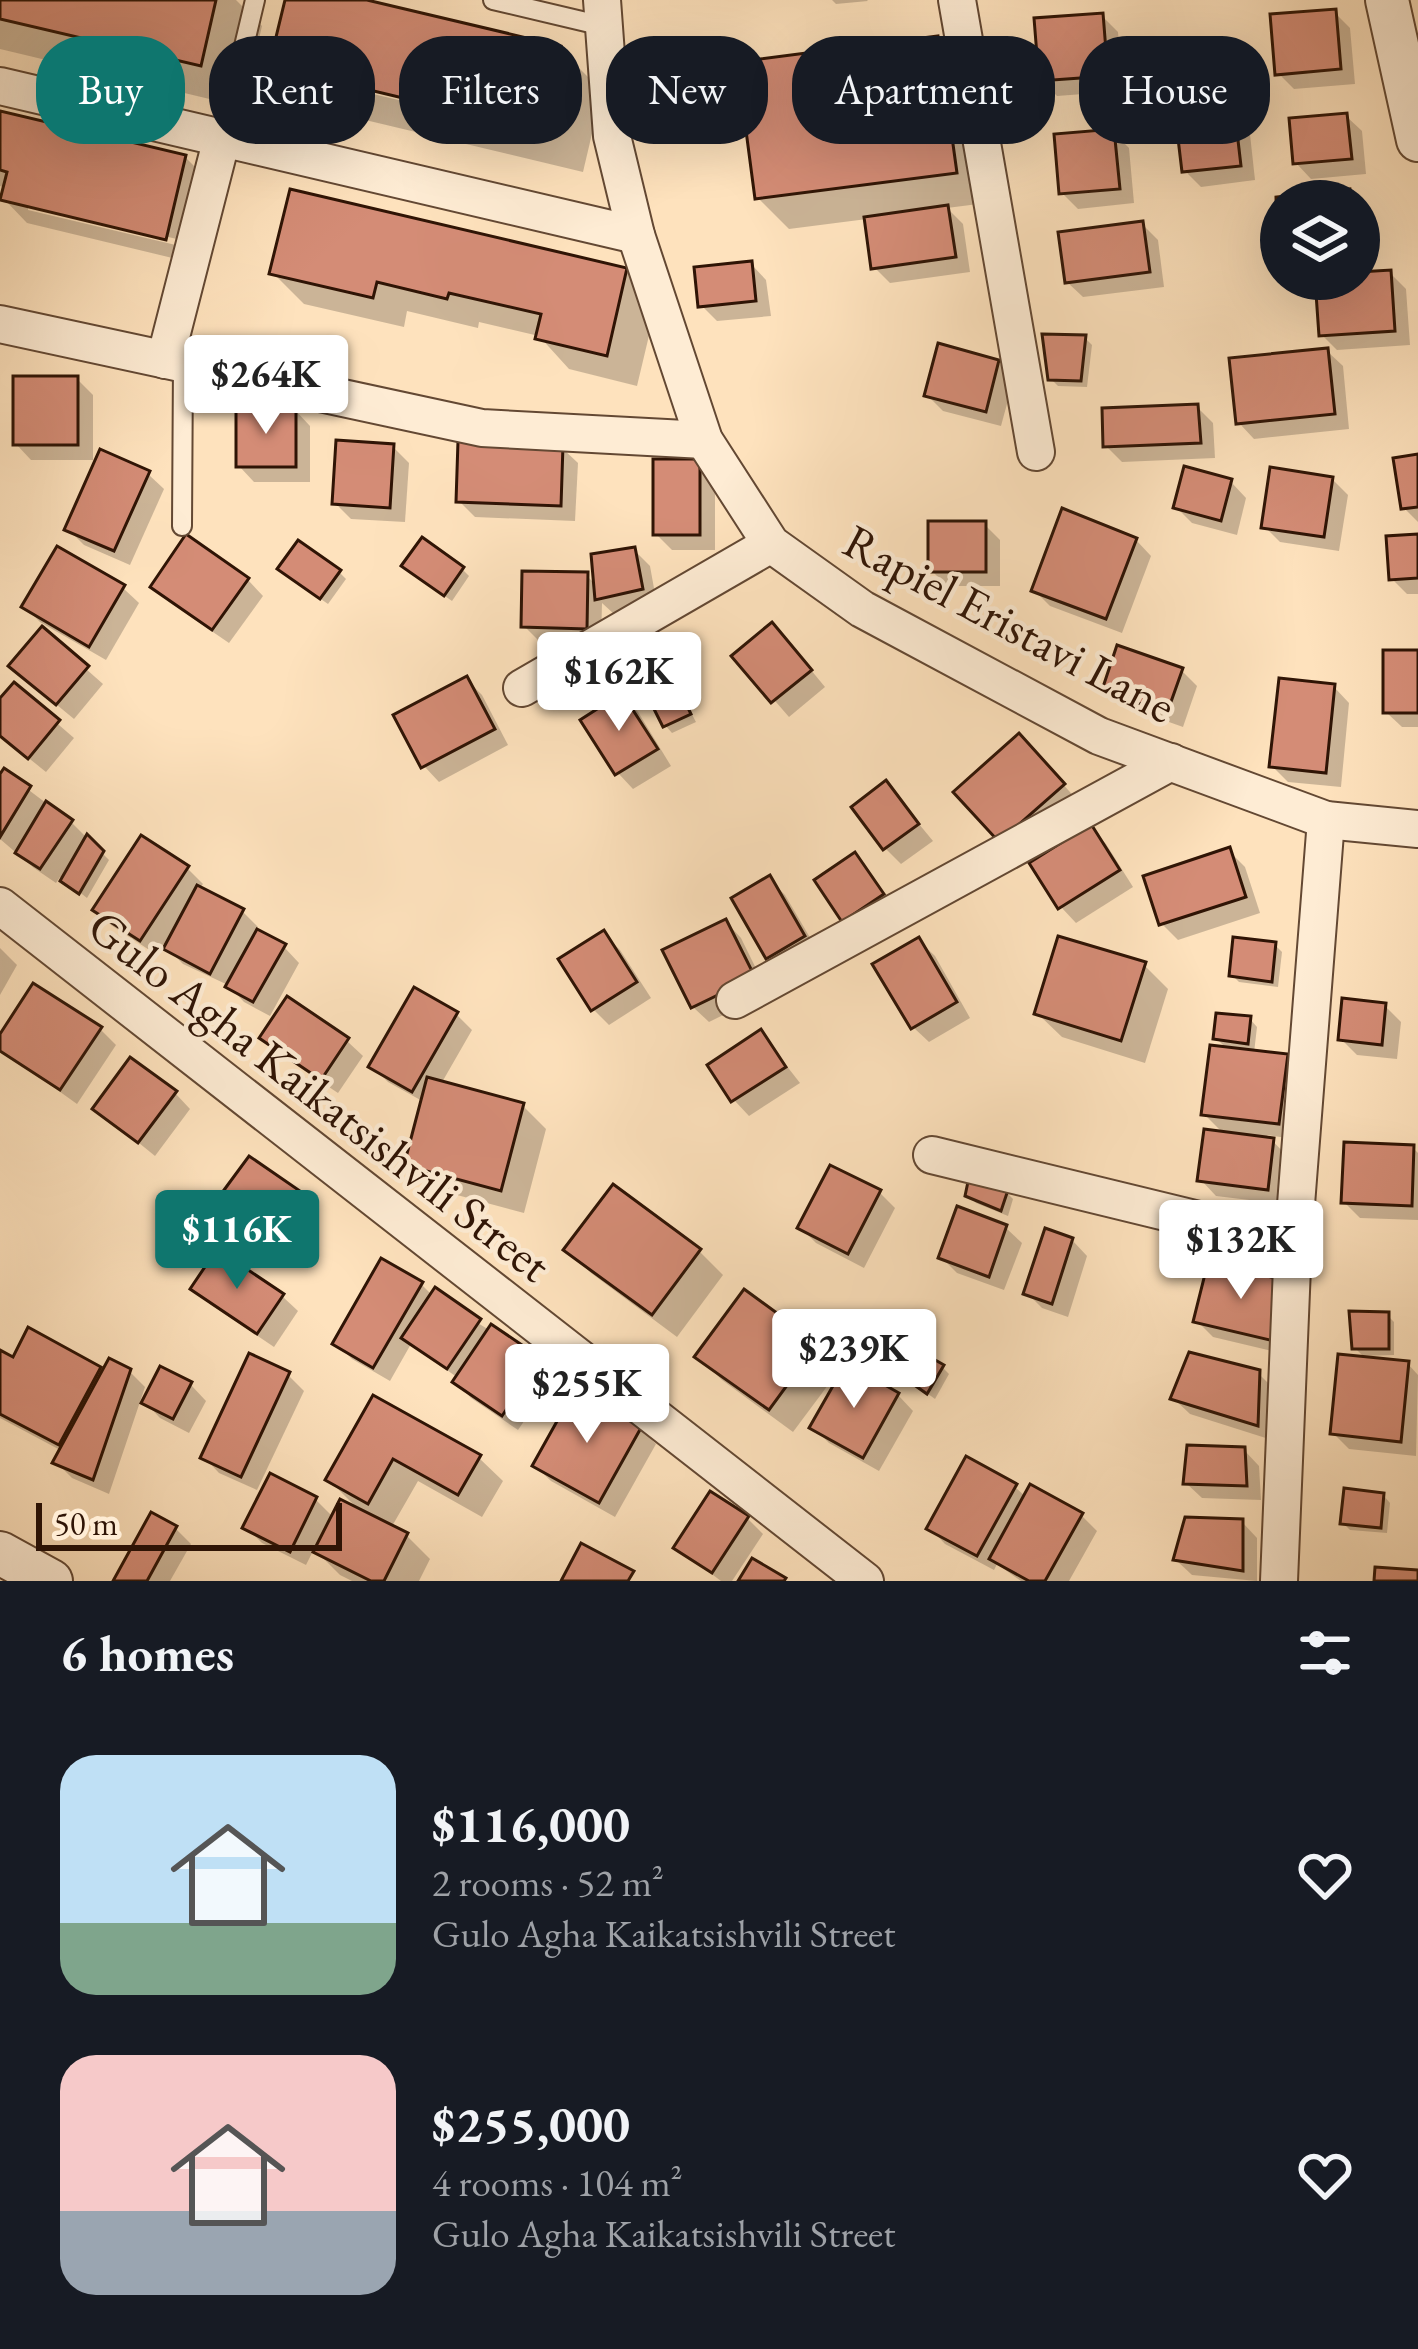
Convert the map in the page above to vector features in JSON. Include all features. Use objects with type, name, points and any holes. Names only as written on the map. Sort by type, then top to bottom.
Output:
[{"type":"street","points":[[957,0],[1036,452]]},
{"type":"street","points":[[1387,0],[1418,140]]},
{"type":"street","name":"Rapiel Eristavi Lane","points":[[603,13],[612,136],[636,236],[704,440],[771,544],[862,609],[1099,736],[1326,820],[1418,829]]},
{"type":"street","points":[[0,86],[209,135]]},
{"type":"street","points":[[174,362],[221,144]]},
{"type":"street","points":[[247,144],[636,236]]},
{"type":"street","points":[[0,324],[482,428],[704,440]]},
{"type":"street","points":[[522,688],[771,544]]},
{"type":"street","points":[[735,1000],[1171,763]]},
{"type":"street","points":[[1279,1581],[1293,1243],[1326,820]]},
{"type":"street","name":"Gulo Agha Kaikatsishvili Street","points":[[0,905],[866,1581]]},
{"type":"street","points":[[932,1155],[1293,1243]]},
{"type":"street","points":[[0,1552],[51,1581]]},
{"type":"lane","points":[[246,36],[255,0]]},
{"type":"lane","points":[[493,0],[603,13]]},
{"type":"lane","points":[[174,362],[182,526]]},
{"type":"building","points":[[0,0],[216,0],[201,66],[185,62],[185,36],[73,36],[0,19]]},
{"type":"building","points":[[285,0],[367,0],[519,36],[399,36],[399,97],[375,91],[375,36],[276,36]]},
{"type":"building","points":[[1336,9],[1341,69],[1275,75],[1270,14]]},
{"type":"building","points":[[1103,13],[1105,36],[1079,36],[1079,78],[1055,80],[1055,36],[1035,36],[1034,18]]},
{"type":"building","points":[[792,55],[792,144],[953,144],[957,173],[755,199],[748,144],[768,144],[768,58]]},
{"type":"building","points":[[0,111],[36,120],[36,144],[140,144],[186,155],[166,240],[0,200],[7,172],[0,170]]},
{"type":"building","points":[[1347,113],[1352,159],[1293,164],[1289,118]]},
{"type":"building","points":[[1079,132],[1079,144],[1116,144],[1120,189],[1059,194],[1055,134]]},
{"type":"building","points":[[1179,144],[1238,144],[1241,166],[1182,172]]},
{"type":"building","points":[[290,189],[627,268],[607,356],[535,339],[541,314],[377,282],[373,298],[269,274]]},
{"type":"building","points":[[948,205],[956,257],[871,269],[864,217]]},
{"type":"building","points":[[1143,221],[1150,272],[1065,283],[1058,232]]},
{"type":"building","points":[[752,261],[756,301],[698,307],[694,267]]},
{"type":"building","points":[[1391,270],[1395,331],[1319,336],[1316,300],[1380,300],[1380,271]]},
{"type":"building","points":[[1042,334],[1086,335],[1081,381],[1048,380]]},
{"type":"building","points":[[938,343],[999,360],[986,412],[924,396]]},
{"type":"building","points":[[1328,348],[1335,414],[1236,424],[1229,358]]},
{"type":"building","points":[[13,376],[78,376],[78,445],[13,445]]},
{"type":"building","points":[[1198,404],[1201,443],[1103,447],[1102,408]]},
{"type":"building","points":[[236,407],[296,407],[296,467],[236,467]]},
{"type":"building","points":[[336,440],[394,444],[390,508],[332,504]]},
{"type":"building","points":[[458,441],[563,445],[561,506],[456,502]]},
{"type":"building","points":[[100,449],[150,471],[114,551],[64,530]]},
{"type":"building","points":[[1418,454],[1418,507],[1401,509],[1393,458]]},
{"type":"building","points":[[653,459],[700,459],[700,535],[653,535]]},
{"type":"building","points":[[1184,466],[1232,479],[1221,521],[1173,508]]},
{"type":"building","points":[[1270,467],[1333,477],[1324,537],[1261,528]]},
{"type":"building","points":[[1062,508],[1137,538],[1106,619],[1031,591]]},
{"type":"building","points":[[928,521],[986,521],[986,572],[928,572]]},
{"type":"building","points":[[186,534],[249,578],[212,630],[150,587]]},
{"type":"building","points":[[1418,534],[1418,578],[1389,580],[1386,536]]},
{"type":"building","points":[[422,537],[464,567],[444,596],[401,566]]},
{"type":"building","points":[[298,540],[341,570],[320,599],[277,569]]},
{"type":"building","points":[[57,546],[125,585],[89,647],[21,607]]},
{"type":"building","points":[[635,547],[643,589],[595,600],[591,554]]},
{"type":"building","points":[[522,571],[588,572],[587,629],[521,627]]},
{"type":"building","points":[[772,622],[812,670],[771,703],[731,656]]},
{"type":"building","points":[[42,626],[89,666],[56,705],[8,666]]},
{"type":"building","points":[[1117,645],[1183,668],[1167,713],[1102,690]]},
{"type":"building","points":[[1383,650],[1418,650],[1418,713],[1383,713]]},
{"type":"building","points":[[666,663],[691,714],[663,727],[639,679]]},
{"type":"building","points":[[467,676],[495,729],[421,768],[393,715]]},
{"type":"building","points":[[1279,678],[1335,684],[1326,773],[1269,767]]},
{"type":"building","points":[[14,682],[60,720],[28,759],[0,736],[0,698]]},
{"type":"building","points":[[622,693],[658,749],[615,775],[580,720]]},
{"type":"building","points":[[1019,733],[1065,784],[999,842],[953,792]]},
{"type":"building","points":[[4,768],[31,786],[0,837],[0,774]]},
{"type":"building","points":[[886,780],[919,824],[883,850],[851,807]]},
{"type":"building","points":[[46,801],[73,820],[40,869],[15,853]]},
{"type":"building","points":[[1091,824],[1120,870],[1058,909],[1029,863]]},
{"type":"building","points":[[87,834],[104,851],[79,894],[60,881]]},
{"type":"building","points":[[141,835],[189,866],[140,941],[92,910]]},
{"type":"building","points":[[1230,847],[1246,897],[1159,925],[1143,876]]},
{"type":"building","points":[[855,852],[884,894],[842,922],[814,880]]},
{"type":"building","points":[[770,875],[805,936],[766,959],[731,898]]},
{"type":"building","points":[[197,885],[244,909],[210,974],[163,949]]},
{"type":"building","points":[[726,919],[755,977],[691,1008],[662,950]]},
{"type":"building","points":[[257,929],[286,944],[253,1002],[225,987]]},
{"type":"building","points":[[604,930],[637,982],[591,1011],[558,959]]},
{"type":"building","points":[[1058,936],[1146,962],[1121,1041],[1034,1014]]},
{"type":"building","points":[[919,937],[957,1002],[911,1029],[872,964]]},
{"type":"building","points":[[1233,937],[1276,942],[1272,982],[1229,976]]},
{"type":"building","points":[[33,983],[102,1027],[60,1090],[0,1051],[0,1034]]},
{"type":"building","points":[[414,987],[458,1012],[412,1092],[368,1067]]},
{"type":"building","points":[[287,996],[349,1038],[321,1080],[259,1038]]},
{"type":"building","points":[[1342,998],[1386,1003],[1382,1045],[1338,1040]]},
{"type":"building","points":[[1216,1013],[1251,1016],[1248,1044],[1213,1039]]},
{"type":"building","points":[[761,1029],[786,1067],[731,1102],[707,1065]]},
{"type":"building","points":[[1210,1045],[1288,1054],[1279,1124],[1201,1115]]},
{"type":"building","points":[[130,1057],[177,1091],[138,1143],[92,1109]]},
{"type":"building","points":[[427,1077],[524,1103],[501,1191],[404,1165]]},
{"type":"building","points":[[1204,1129],[1274,1138],[1268,1190],[1197,1181]]},
{"type":"building","points":[[1344,1142],[1414,1145],[1412,1206],[1341,1203]]},
{"type":"building","points":[[249,1156],[300,1191],[275,1226],[224,1190]]},
{"type":"building","points":[[830,1165],[881,1190],[848,1254],[797,1228]]},
{"type":"building","points":[[969,1177],[1008,1190],[1001,1211],[965,1196]]},
{"type":"building","points":[[613,1184],[701,1249],[652,1315],[563,1250]]},
{"type":"building","points":[[957,1206],[1007,1225],[989,1277],[938,1258]]},
{"type":"building","points":[[1045,1228],[1073,1238],[1052,1304],[1023,1294]]},
{"type":"building","points":[[217,1249],[284,1294],[257,1334],[190,1289]]},
{"type":"building","points":[[381,1258],[423,1282],[373,1368],[332,1344]]},
{"type":"building","points":[[1208,1262],[1288,1281],[1274,1341],[1193,1322]]},
{"type":"building","points":[[435,1287],[481,1319],[447,1369],[401,1338]]},
{"type":"building","points":[[744,1289],[818,1343],[769,1410],[694,1357]]},
{"type":"building","points":[[1349,1311],[1389,1312],[1389,1349],[1352,1349]]},
{"type":"building","points":[[491,1324],[541,1358],[502,1416],[452,1382]]},
{"type":"building","points":[[28,1327],[101,1367],[59,1445],[0,1414],[0,1350],[13,1357]]},
{"type":"building","points":[[1189,1352],[1260,1370],[1258,1426],[1170,1399]]},
{"type":"building","points":[[249,1353],[290,1372],[241,1477],[200,1458]]},
{"type":"building","points":[[923,1353],[944,1365],[927,1394],[906,1379]]},
{"type":"building","points":[[1338,1354],[1409,1361],[1401,1442],[1330,1434]]},
{"type":"building","points":[[109,1358],[131,1369],[93,1480],[52,1463]]},
{"type":"building","points":[[846,1363],[899,1393],[863,1458],[809,1428]]},
{"type":"building","points":[[160,1366],[192,1382],[173,1419],[141,1403]]},
{"type":"building","points":[[575,1389],[642,1426],[599,1503],[532,1466]]},
{"type":"building","points":[[373,1395],[481,1455],[458,1495],[393,1459],[368,1504],[325,1480]]},
{"type":"building","points":[[1187,1445],[1245,1447],[1247,1486],[1183,1484]]},
{"type":"building","points":[[966,1456],[1017,1484],[977,1556],[926,1529]]},
{"type":"building","points":[[270,1473],[317,1497],[290,1552],[242,1528]]},
{"type":"building","points":[[1030,1484],[1083,1513],[1045,1581],[1029,1581],[989,1559]]},
{"type":"building","points":[[1344,1488],[1384,1493],[1381,1528],[1340,1524]]},
{"type":"building","points":[[710,1491],[749,1516],[712,1573],[673,1548]]},
{"type":"building","points":[[340,1499],[408,1533],[384,1581],[371,1581],[313,1552]]},
{"type":"building","points":[[151,1512],[177,1526],[147,1581],[113,1581]]},
{"type":"building","points":[[1185,1517],[1243,1519],[1243,1571],[1173,1560]]},
{"type":"building","points":[[581,1543],[634,1571],[628,1581],[561,1581]]},
{"type":"building","points":[[752,1558],[786,1578],[738,1581]]},
{"type":"building","points":[[1375,1567],[1418,1570],[1418,1581],[1374,1581]]}]
